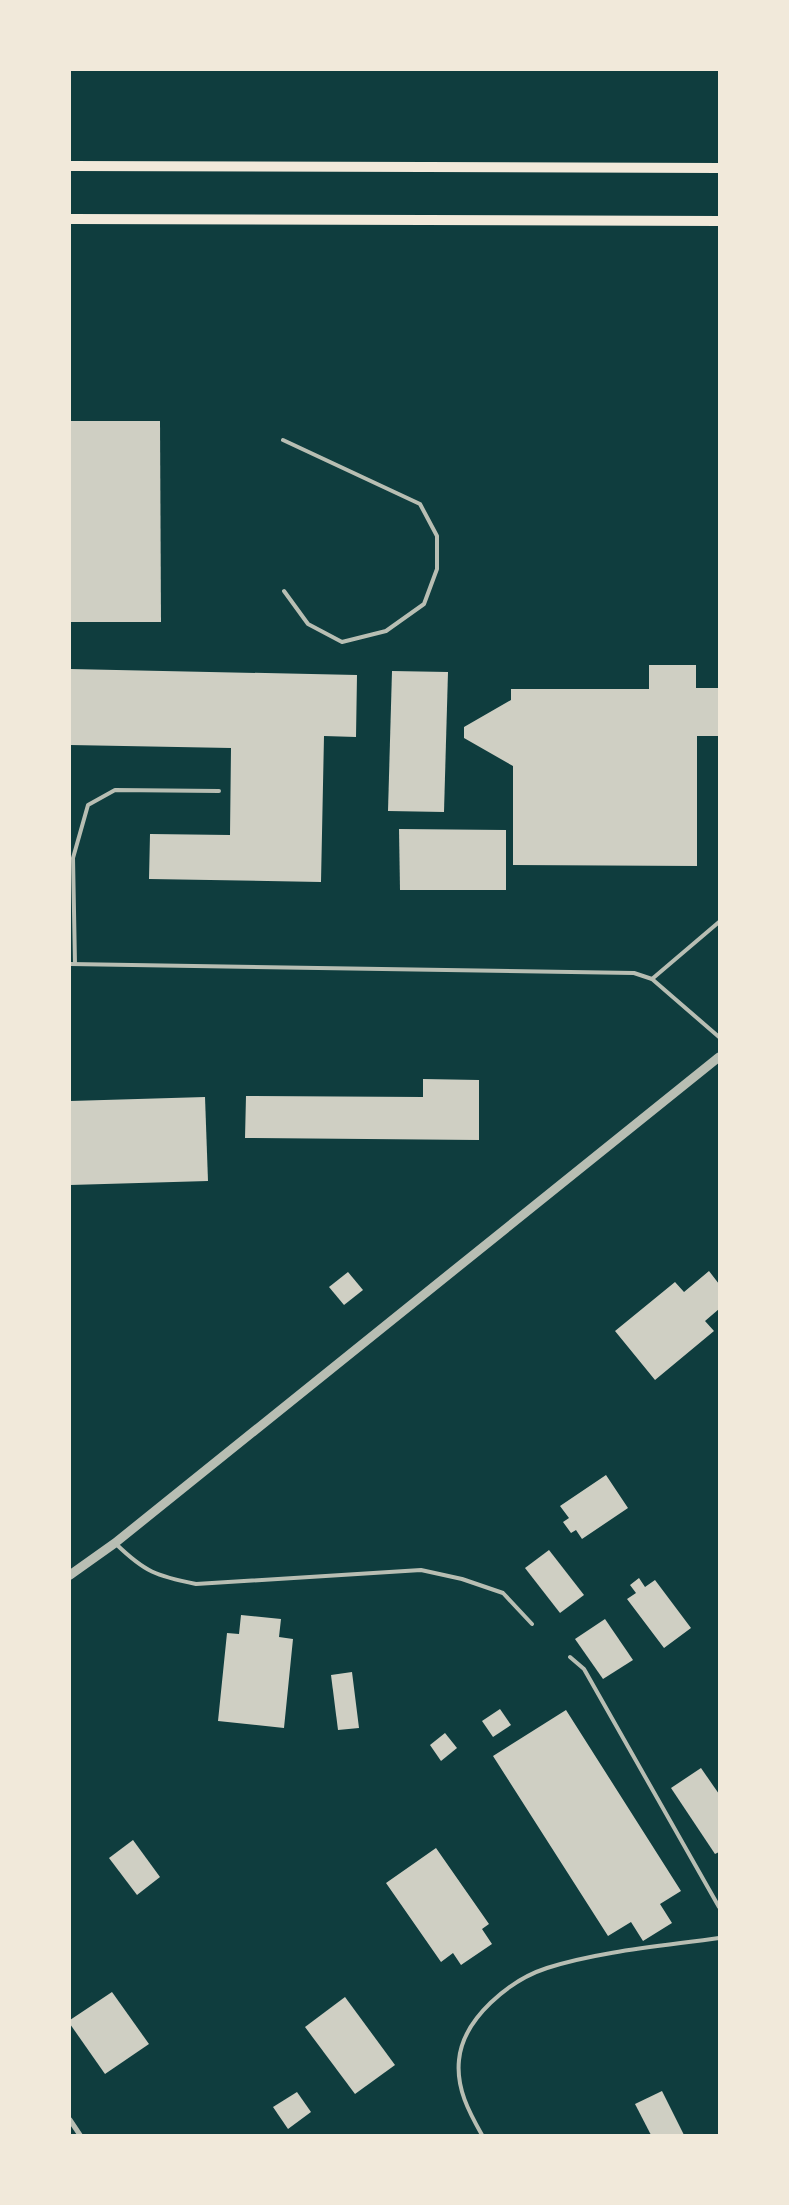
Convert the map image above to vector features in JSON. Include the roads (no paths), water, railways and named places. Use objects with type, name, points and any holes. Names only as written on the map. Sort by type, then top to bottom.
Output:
[{"type":"main road","points":[[70,166],[719,168]]},
{"type":"main road","points":[[70,219],[719,221]]},
{"type":"street","points":[[70,1575],[115,1543],[719,1057]]},
{"type":"street","points":[[70,2120],[80,2135]]},
{"type":"lane","points":[[283,440],[420,504],[437,536],[437,568],[424,604],[386,631],[342,642],[308,624],[284,591]]},
{"type":"lane","points":[[219,791],[115,790],[88,805],[73,858],[72,964],[634,973],[652,979],[719,1037]]},
{"type":"lane","points":[[652,979],[719,922]]},
{"type":"lane","points":[[115,1543],[136,1563],[162,1578],[196,1584],[422,1570],[462,1579],[504,1593],[532,1624]]},
{"type":"lane","points":[[570,1657],[584,1670],[719,1907]]},
{"type":"lane","points":[[482,2135],[466,2108],[461,2086],[459,2060],[465,2040],[477,2017],[492,2001],[516,1982],[554,1966],[581,1959],[719,1938]]}]
